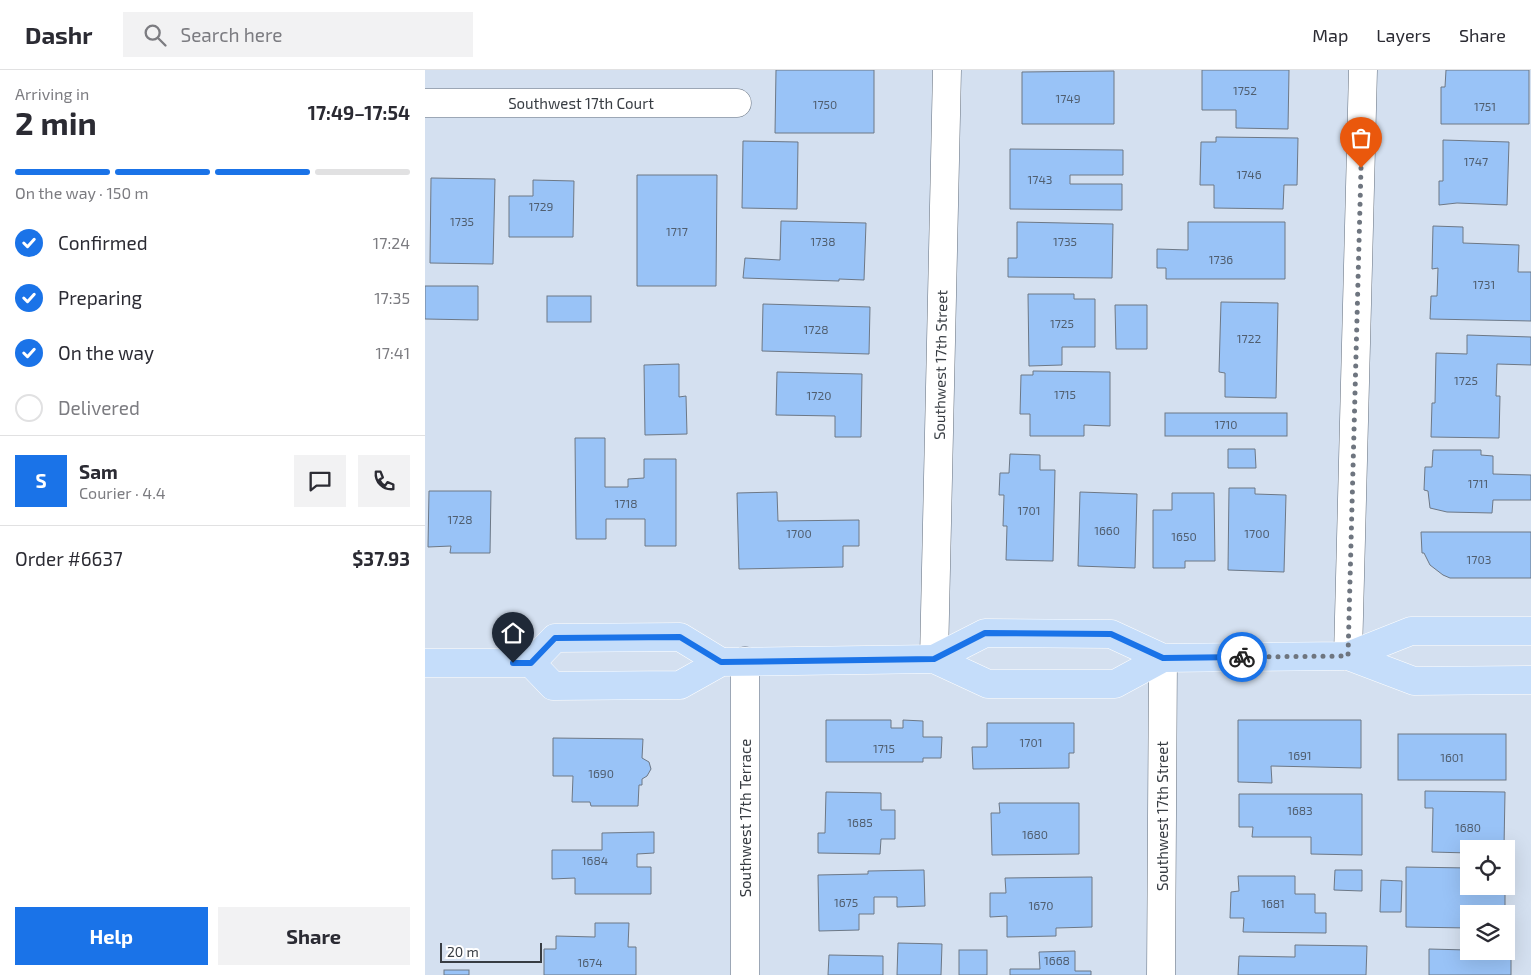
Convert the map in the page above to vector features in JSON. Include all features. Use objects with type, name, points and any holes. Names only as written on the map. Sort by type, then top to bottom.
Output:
[{"type":"main road","points":[[934,659],[985,633],[1111,634],[1163,658],[1348,656],[1411,631],[1531,631]]},
{"type":"main road","points":[[425,663],[531,663],[555,638],[641,637],[680,637],[733,662]]},
{"type":"main road","points":[[1348,656],[1414,681],[1531,680]]},
{"type":"main road","points":[[531,663],[553,686],[680,685],[733,662],[934,659],[988,684],[1115,684],[1163,658]]},
{"type":"street","name":"Southwest 17th Street","points":[[934,659],[947,70]]},
{"type":"street","points":[[1348,656],[1363,70]]},
{"type":"street","name":"Southwest 17th Court","points":[[425,103],[737,103]]},
{"type":"street","name":"Southwest 17th Street","points":[[1161,975],[1163,658]]},
{"type":"street","name":"Southwest 17th Terrace","points":[[733,662],[745,975]]},
{"type":"building","points":[[776,70],[874,70],[874,133],[775,133]]},
{"type":"building","points":[[1202,70],[1289,70],[1288,129],[1236,128],[1236,110],[1202,110]]},
{"type":"building","points":[[1446,70],[1529,70],[1529,124],[1441,124],[1441,87],[1445,87]]},
{"type":"building","points":[[1114,71],[1114,124],[1022,124],[1022,72]]},
{"type":"building","points":[[1216,137],[1298,138],[1297,185],[1284,185],[1283,209],[1214,208],[1214,185],[1200,185],[1201,142],[1216,142]]},
{"type":"building","points":[[1443,140],[1509,142],[1507,205],[1457,203],[1439,205],[1439,181],[1443,181]]},
{"type":"building","points":[[743,141],[798,142],[797,209],[742,208]]},
{"type":"building","points":[[1010,149],[1123,150],[1123,175],[1070,175],[1070,184],[1122,184],[1122,210],[1010,209]]},
{"type":"building","points":[[637,175],[717,175],[716,286],[637,286]]},
{"type":"building","points":[[431,178],[495,179],[493,264],[430,263]]},
{"type":"building","points":[[533,180],[574,181],[573,237],[509,237],[509,196],[533,196]]},
{"type":"building","points":[[781,221],[866,223],[864,280],[743,278],[745,258],[780,260]]},
{"type":"building","points":[[1017,222],[1113,224],[1112,278],[1008,277],[1008,258],[1017,258]]},
{"type":"building","points":[[1188,222],[1285,222],[1285,279],[1166,279],[1166,268],[1157,268],[1157,249],[1188,250]]},
{"type":"building","points":[[1433,226],[1463,227],[1463,243],[1519,245],[1518,272],[1531,272],[1531,321],[1430,319],[1431,296],[1437,296],[1438,268],[1432,269]]},
{"type":"building","points":[[425,286],[478,286],[478,320],[425,319]]},
{"type":"building","points":[[1028,294],[1074,294],[1074,299],[1095,299],[1095,347],[1062,347],[1062,365],[1029,366]]},
{"type":"building","points":[[547,296],[591,296],[591,322],[547,322]]},
{"type":"building","points":[[1221,302],[1278,303],[1276,398],[1225,397],[1225,373],[1219,372]]},
{"type":"building","points":[[763,304],[870,307],[869,354],[762,351]]},
{"type":"building","points":[[1115,305],[1147,305],[1147,349],[1116,349]]},
{"type":"building","points":[[1467,335],[1531,337],[1531,365],[1497,364],[1496,396],[1500,396],[1499,438],[1431,437],[1432,403],[1435,403],[1436,353],[1467,354]]},
{"type":"building","points":[[679,364],[679,397],[686,396],[687,434],[645,435],[644,365]]},
{"type":"building","points":[[1033,371],[1110,372],[1110,426],[1084,425],[1084,436],[1030,436],[1030,414],[1020,414],[1021,375],[1033,375]]},
{"type":"building","points":[[777,372],[862,374],[861,437],[835,437],[835,416],[776,415]]},
{"type":"building","points":[[1165,413],[1287,413],[1287,436],[1165,436]]},
{"type":"building","points":[[575,438],[605,438],[605,487],[628,487],[628,479],[644,478],[644,459],[676,459],[676,546],[645,546],[645,519],[606,519],[606,539],[576,539]]},
{"type":"building","points":[[1228,449],[1255,449],[1256,468],[1228,468]]},
{"type":"building","points":[[1433,450],[1481,450],[1481,455],[1493,456],[1493,474],[1531,475],[1531,500],[1493,500],[1492,513],[1447,512],[1430,508],[1428,491],[1424,490],[1425,467],[1432,467]]},
{"type":"building","points":[[1010,454],[1040,455],[1040,470],[1055,470],[1053,561],[1006,560],[1007,526],[1003,526],[1004,495],[999,495],[1000,473],[1009,473]]},
{"type":"building","points":[[1229,488],[1255,488],[1255,494],[1286,495],[1284,572],[1228,570]]},
{"type":"building","points":[[429,491],[491,491],[490,553],[450,553],[451,546],[428,547]]},
{"type":"building","points":[[777,492],[778,521],[859,520],[859,546],[843,546],[843,567],[739,569],[737,493]]},
{"type":"building","points":[[1080,492],[1137,494],[1135,568],[1078,566]]},
{"type":"building","points":[[1172,493],[1214,493],[1215,561],[1185,561],[1185,568],[1153,568],[1153,510],[1172,510]]},
{"type":"building","points":[[1421,532],[1531,532],[1531,578],[1450,578],[1430,565],[1424,553],[1422,553]]},
{"type":"building","points":[[826,720],[891,720],[891,728],[903,728],[903,720],[923,721],[923,737],[942,737],[941,758],[923,758],[923,762],[826,762]]},
{"type":"building","points":[[1238,720],[1361,720],[1361,768],[1271,766],[1272,783],[1238,782]]},
{"type":"building","points":[[987,723],[1074,723],[1074,753],[1069,753],[1069,768],[973,769],[972,747],[987,747]]},
{"type":"building","points":[[1398,734],[1506,734],[1506,780],[1398,780]]},
{"type":"building","points":[[553,738],[643,739],[642,758],[649,762],[651,769],[647,776],[642,779],[642,785],[639,785],[638,806],[591,806],[590,802],[572,802],[573,776],[553,776]]},
{"type":"building","points":[[1425,791],[1505,792],[1504,840],[1460,840],[1460,853],[1432,852],[1433,808],[1425,808]]},
{"type":"building","points":[[826,792],[881,793],[881,810],[895,810],[895,839],[881,839],[880,854],[818,853],[818,833],[825,833]]},
{"type":"building","points":[[1239,794],[1362,794],[1362,855],[1311,854],[1311,837],[1252,837],[1253,827],[1239,827]]},
{"type":"building","points":[[999,803],[1079,803],[1079,854],[992,855],[991,813],[1000,813]]},
{"type":"building","points":[[654,832],[654,853],[637,854],[637,867],[651,867],[651,894],[575,894],[575,878],[552,879],[552,850],[602,850],[602,833]]},
{"type":"building","points":[[1406,867],[1460,868],[1460,895],[1505,895],[1505,905],[1460,905],[1460,928],[1406,927]]},
{"type":"building","points":[[924,870],[925,906],[897,907],[897,897],[874,897],[874,914],[859,914],[859,930],[819,931],[818,875],[868,874],[868,871]]},
{"type":"building","points":[[1335,870],[1362,870],[1362,891],[1334,890]]},
{"type":"building","points":[[1238,876],[1295,876],[1295,894],[1315,894],[1315,913],[1326,913],[1326,933],[1243,932],[1244,918],[1230,918],[1231,892],[1239,891]]},
{"type":"building","points":[[1092,877],[1092,927],[1056,928],[1056,936],[1007,937],[1007,916],[990,917],[990,893],[1006,893],[1005,878]]},
{"type":"building","points":[[1381,880],[1402,881],[1401,912],[1380,912]]},
{"type":"building","points":[[595,923],[629,923],[628,947],[636,947],[636,975],[544,975],[544,949],[556,949],[556,936],[595,937]]},
{"type":"building","points":[[898,943],[942,944],[941,975],[897,975]]},
{"type":"building","points":[[1295,945],[1367,946],[1366,975],[1238,975],[1239,956],[1295,957]]},
{"type":"building","points":[[1429,949],[1460,950],[1460,960],[1511,960],[1511,975],[1429,975]]},
{"type":"building","points":[[959,950],[987,950],[987,975],[959,975]]},
{"type":"building","points":[[1075,951],[1075,971],[1091,971],[1091,975],[1010,975],[1010,969],[1040,969],[1039,952]]},
{"type":"building","points":[[829,955],[883,956],[883,975],[828,975]]},
{"type":"building","points":[[444,970],[469,970],[469,975],[444,975]]},
{"type":"way so far","points":[[1242,657],[1348,656],[1361,168]]},
{"type":"route","points":[[513,663],[531,663],[555,638],[680,637],[721,662],[934,659],[985,633],[1111,634],[1163,658],[1242,657]]}]
